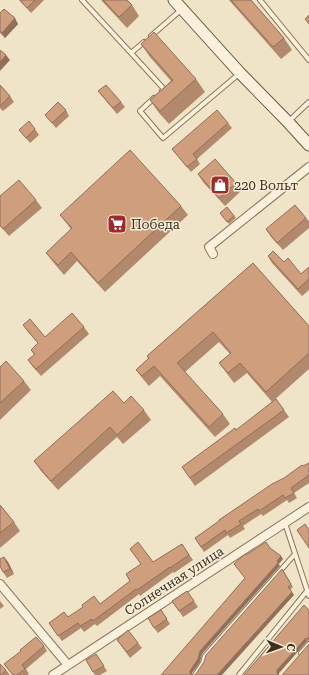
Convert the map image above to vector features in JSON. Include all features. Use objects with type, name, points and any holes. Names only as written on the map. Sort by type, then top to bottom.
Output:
[{"type":"main road","points":[[174,0],[309,145]]},
{"type":"street","points":[[213,254],[209,247],[309,167]]},
{"type":"street","name":"Солнечная улица","points":[[52,675],[68,666],[309,507]]},
{"type":"street","points":[[0,584],[68,666]]},
{"type":"lane","points":[[82,0],[164,89],[140,111],[163,138],[240,72]]},
{"type":"lane","points":[[260,0],[309,60]]},
{"type":"lane","points":[[131,53],[182,9]]},
{"type":"lane","points":[[288,122],[309,102]]},
{"type":"lane","points":[[285,523],[309,596]]},
{"type":"lane","points":[[195,675],[203,663],[205,656],[295,554]]},
{"type":"lane","points":[[240,675],[307,591]]},
{"type":"lane","points":[[300,654],[309,644]]},
{"type":"building","points":[[20,0],[35,0],[27,8]]},
{"type":"building","points":[[103,0],[127,0],[132,5],[119,17]]},
{"type":"building","points":[[231,0],[251,0],[284,38],[273,47]]},
{"type":"building","points":[[4,9],[15,18],[2,33],[0,31],[0,13]]},
{"type":"building","points":[[309,15],[309,24],[305,19]]},
{"type":"building","points":[[154,32],[196,79],[160,111],[150,100],[173,80],[141,44]]},
{"type":"building","points":[[0,50],[6,55],[0,62]]},
{"type":"building","points":[[0,85],[10,96],[0,106]]},
{"type":"building","points":[[106,85],[121,102],[113,108],[98,91]]},
{"type":"building","points":[[58,102],[66,110],[52,123],[45,115]]},
{"type":"building","points":[[217,110],[228,123],[193,154],[197,159],[187,167],[172,149]]},
{"type":"building","points":[[29,121],[35,129],[26,138],[19,130]]},
{"type":"building","points":[[130,150],[181,206],[98,283],[71,252],[58,265],[46,253],[72,228],[60,215]]},
{"type":"building","points":[[215,159],[236,183],[219,198],[198,174]]},
{"type":"building","points":[[19,180],[36,200],[3,229],[0,225],[0,196]]},
{"type":"building","points":[[295,205],[306,218],[277,243],[266,229]]},
{"type":"building","points":[[227,207],[234,216],[227,222],[220,213]]},
{"type":"building","points":[[273,251],[284,262],[288,258],[301,274],[309,267],[309,279],[298,289],[268,256]]},
{"type":"building","points":[[253,263],[309,326],[309,353],[266,392],[240,363],[228,373],[219,363],[231,353],[213,332],[177,363],[223,414],[209,427],[154,366],[142,376],[136,370],[149,358],[147,356]]},
{"type":"building","points":[[72,313],[84,327],[36,369],[28,360],[35,354],[31,350],[38,343],[23,325],[30,319],[45,337]]},
{"type":"building","points":[[6,361],[24,381],[0,403],[0,367]]},
{"type":"building","points":[[113,391],[124,403],[131,396],[144,410],[117,435],[110,427],[51,481],[34,461]]},
{"type":"building","points":[[276,399],[284,410],[190,478],[182,467],[235,428],[236,430]]},
{"type":"building","points":[[309,463],[309,475],[291,488],[294,493],[285,498],[283,495],[259,511],[258,509],[239,521],[241,524],[226,533],[225,530],[201,547],[195,538],[272,484],[284,478],[302,465],[303,466]]},
{"type":"building","points":[[0,505],[14,522],[0,533]]},
{"type":"building","points":[[305,524],[309,530],[309,548],[297,530]]},
{"type":"building","points":[[138,542],[153,562],[182,544],[189,555],[137,590],[136,589],[93,621],[92,619],[80,626],[78,623],[58,636],[49,623],[64,612],[68,617],[83,607],[82,605],[94,596],[100,604],[130,581],[126,574],[141,564],[130,549]]},
{"type":"building","points":[[266,542],[270,548],[281,556],[277,561],[278,563],[200,651],[198,659],[190,671],[190,674],[192,675],[161,675],[245,578],[234,564],[245,554],[246,555]]},
{"type":"building","points":[[4,557],[10,569],[3,572],[0,566],[0,559]]},
{"type":"building","points":[[282,569],[291,584],[288,587],[292,592],[217,675],[194,675],[204,662],[206,655]]},
{"type":"building","points":[[187,591],[194,601],[179,611],[172,601]]},
{"type":"building","points":[[304,605],[309,610],[309,639],[305,639],[277,670],[278,675],[244,675]]},
{"type":"building","points":[[161,610],[167,619],[154,628],[148,618]]},
{"type":"building","points":[[128,630],[138,643],[127,652],[117,640]]},
{"type":"building","points":[[36,637],[44,646],[22,665],[25,669],[17,675],[13,675],[4,664]]},
{"type":"building","points":[[309,644],[309,675],[282,675],[283,674]]},
{"type":"building","points":[[96,654],[104,666],[93,672],[86,660]]},
{"type":"building","points":[[0,664],[6,670],[1,675],[0,675]]},
{"type":"place","name":"220 Вольт","points":[[220,185]]},
{"type":"place","name":"Победа","points":[[117,224]]}]
